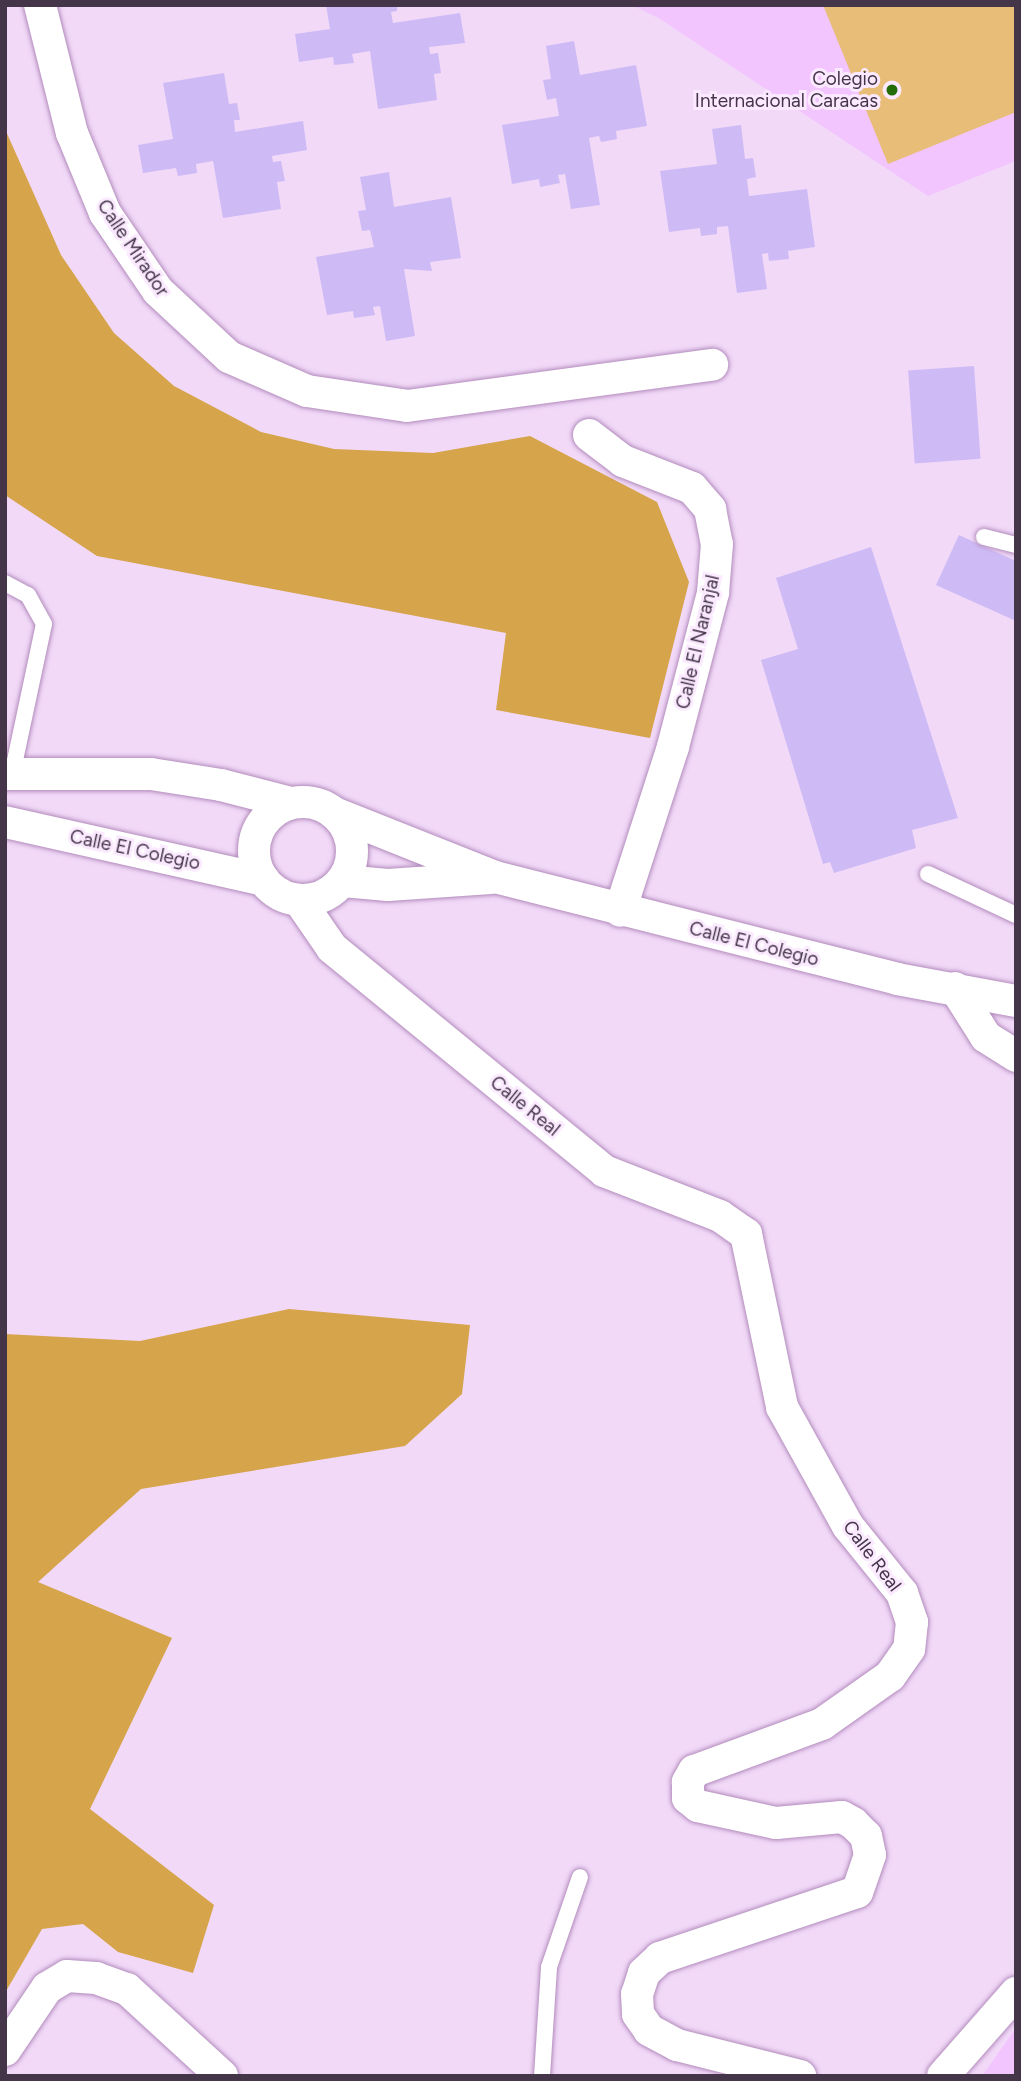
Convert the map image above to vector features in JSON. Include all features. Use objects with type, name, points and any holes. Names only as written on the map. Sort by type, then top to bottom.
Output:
[{"type":"street","name":"Calle Mirador","points":[[40,5],[72,133],[105,213],[158,291],[229,357],[307,391],[407,406],[712,365]]},
{"type":"street","name":"Calle El Naranjal","points":[[589,435],[623,461],[692,488],[710,509],[717,544],[713,593],[673,747],[620,911]]},
{"type":"street","name":"Calle El Colegio","points":[[8,775],[151,774],[221,785],[290,803],[315,803],[495,877],[620,911],[897,979],[1016,1001]]},
{"type":"street","points":[[264,880],[254,858],[257,834],[269,814],[290,803]]},
{"type":"street","points":[[299,900],[323,896],[343,881],[353,846],[337,814]]},
{"type":"street","name":"Calle El Colegio","points":[[5,822],[264,880],[279,894],[299,900]]},
{"type":"street","name":"Calle El Colegio","points":[[343,881],[428,884],[495,877]]},
{"type":"street","name":"Calle Real","points":[[299,900],[332,948],[604,1171],[720,1216],[746,1234],[782,1407],[848,1526],[902,1593],[912,1622],[909,1649],[890,1676],[822,1724],[694,1772],[688,1782],[688,1798],[698,1806],[776,1823],[842,1817],[853,1823],[866,1836],[870,1855],[857,1892],[660,1958],[644,1973],[637,1994],[638,2014],[649,2030],[677,2045],[800,2076]]},
{"type":"street","points":[[955,988],[986,1037],[1016,1056]]},
{"type":"street","points":[[5,2050],[47,1988],[67,1976],[96,1978],[127,1989],[222,2076]]},
{"type":"street","points":[[943,2076],[1016,1993]]},
{"type":"lane","points":[[984,537],[1016,545]]},
{"type":"lane","points":[[5,583],[28,595],[44,624],[8,775]]},
{"type":"lane","points":[[928,874],[1016,915]]},
{"type":"lane","points":[[542,2076],[549,1967],[580,1877]]},
{"type":"shaded area","name":"Colegio Internacional Caracas","points":[[632,5],[1016,5],[1016,161],[928,196],[660,19]]},
{"type":"shaded area","points":[[823,5],[1016,5],[1016,112],[888,164]]},
{"type":"shaded area","points":[[5,129],[61,255],[114,333],[174,386],[261,432],[334,449],[433,453],[530,436],[657,502],[689,582],[650,738],[496,710],[506,633],[97,556],[5,495]]},
{"type":"shaded area","points":[[289,1309],[470,1325],[462,1394],[405,1446],[141,1489],[38,1582],[172,1638],[90,1809],[214,1905],[193,1973],[118,1952],[83,1924],[42,1929],[5,1993],[5,1334],[140,1341]]},
{"type":"shaded area","points":[[1016,2028],[1016,2076],[982,2076]]},
{"type":"building","points":[[326,5],[397,5],[397,11],[391,12],[393,23],[460,13],[465,43],[429,47],[430,54],[438,53],[441,73],[434,74],[437,100],[378,109],[370,51],[352,54],[354,63],[334,65],[333,57],[299,62],[295,34],[330,29]]},
{"type":"building","points":[[574,41],[580,75],[636,65],[647,126],[616,131],[617,139],[601,142],[599,136],[589,138],[600,205],[571,209],[565,174],[558,175],[560,183],[540,187],[539,179],[512,184],[502,125],[559,116],[556,98],[547,100],[543,80],[551,79],[546,46]]},
{"type":"building","points":[[224,73],[229,104],[237,103],[240,120],[234,120],[235,132],[303,121],[307,150],[272,156],[273,162],[281,161],[285,181],[277,182],[281,209],[223,218],[213,161],[196,164],[197,173],[178,176],[176,168],[143,173],[138,145],[173,139],[163,83]]},
{"type":"building","points":[[741,125],[745,159],[753,158],[756,177],[747,179],[749,196],[807,189],[815,247],[788,251],[789,259],[769,261],[768,253],[762,254],[767,289],[737,293],[728,226],[717,227],[717,234],[701,236],[700,228],[669,232],[660,171],[717,164],[712,129]]},
{"type":"building","points":[[389,172],[394,207],[451,197],[461,258],[430,262],[432,271],[404,269],[415,336],[386,341],[380,306],[373,307],[375,315],[354,318],[353,311],[327,315],[316,257],[374,247],[370,230],[362,231],[358,211],[366,210],[360,177]]},
{"type":"building","points":[[974,366],[980,459],[915,463],[908,371]]},
{"type":"building","points":[[959,535],[1016,561],[1016,621],[936,585]]},
{"type":"building","points":[[871,547],[958,818],[912,830],[916,848],[834,873],[830,862],[823,864],[761,660],[798,649],[776,578]]},
{"type":"place","name":"Colegio Internacional Caracas","points":[[892,90]]}]
